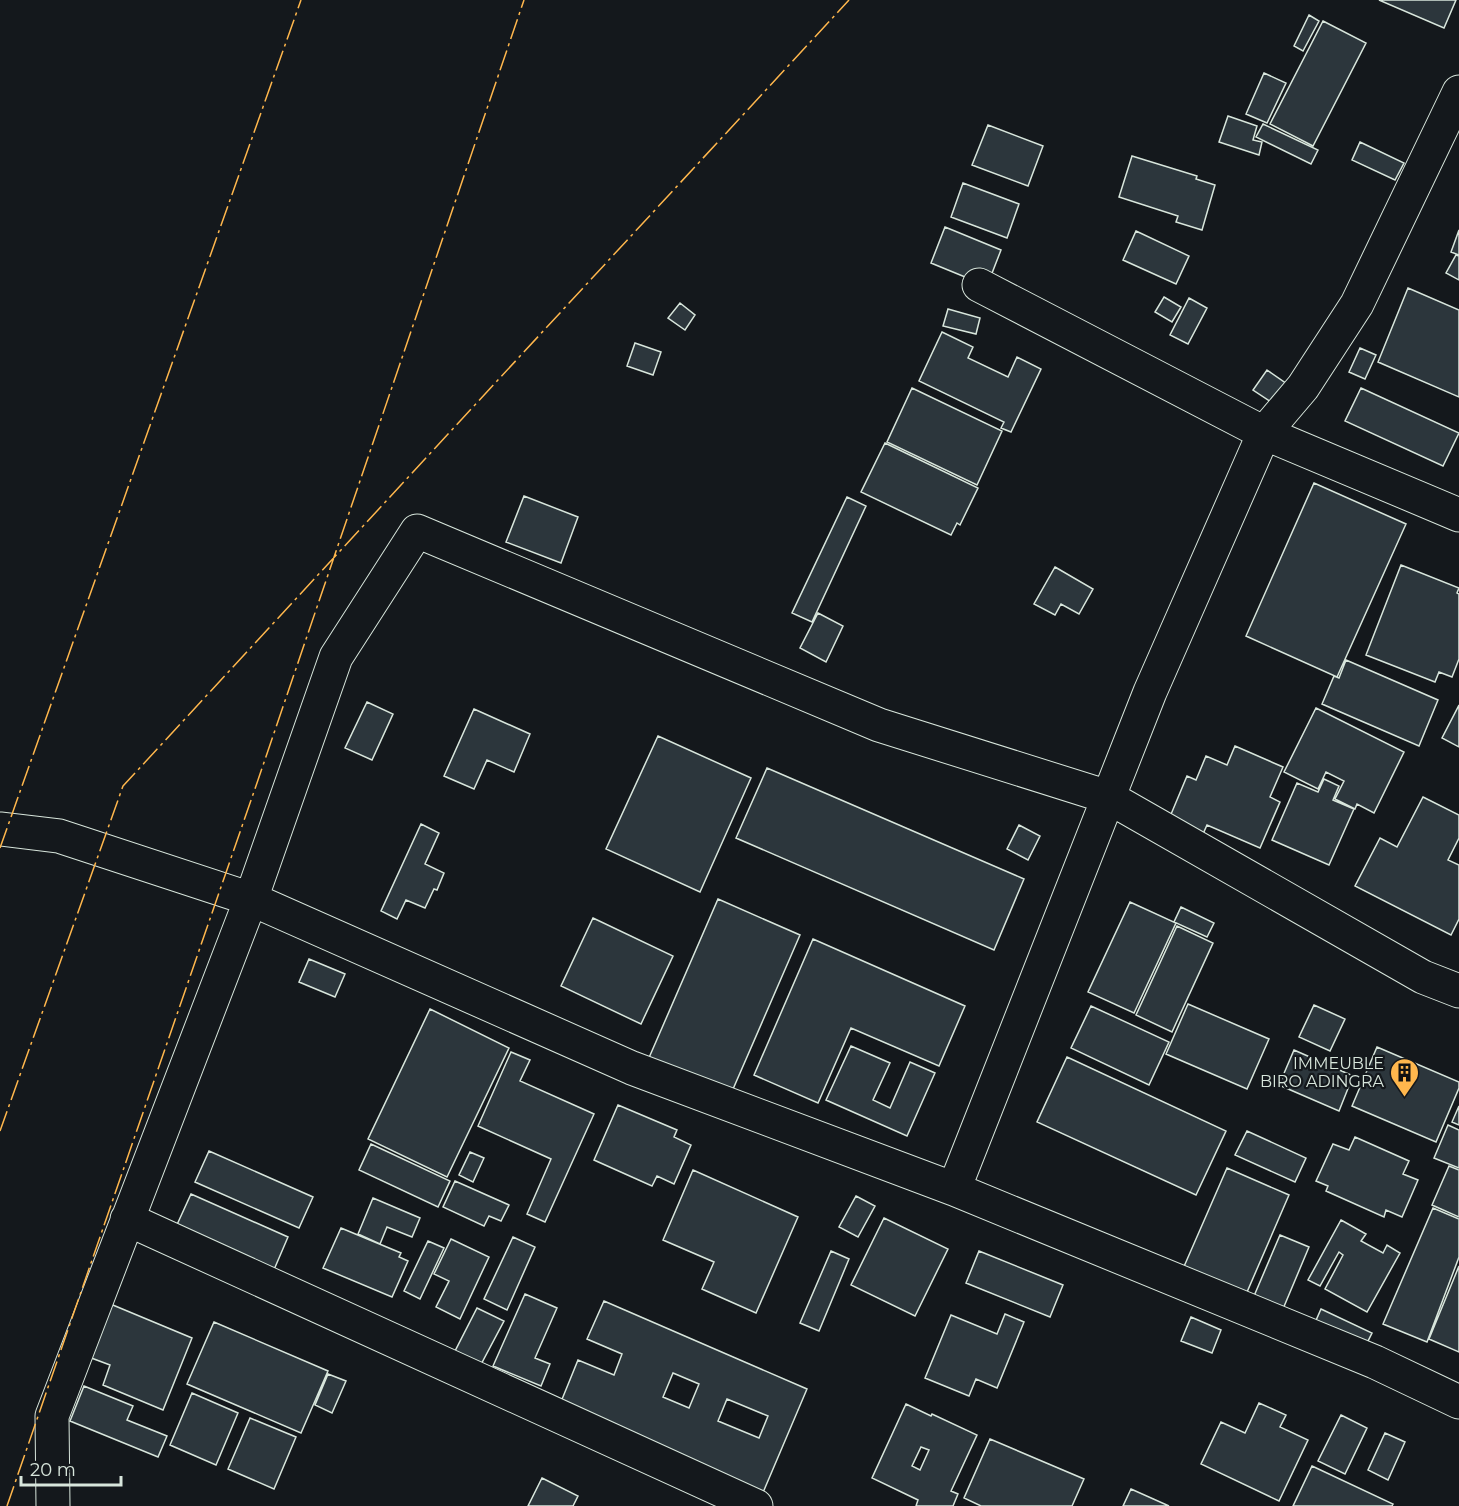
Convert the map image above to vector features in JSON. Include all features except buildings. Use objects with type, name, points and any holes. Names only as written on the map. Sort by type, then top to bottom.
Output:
[{"type":"street","points":[[954,1189],[1150,692],[1264,433],[1303,387],[1357,304],[1459,92]]},
{"type":"street","points":[[979,285],[1264,433],[1459,515]]},
{"type":"street","points":[[53,1506],[52,1416],[251,899],[336,657],[417,531],[879,725],[1108,797],[1423,976],[1459,991]]},
{"type":"street","points":[[0,829],[59,836],[251,899],[632,1068],[954,1189],[1375,1362],[1459,1402]]},
{"type":"street","points":[[127,1219],[756,1506]]},
{"type":"power","points":[[0,848],[301,0]]},
{"type":"power","points":[[7,1506],[524,0]]},
{"type":"power","points":[[0,1131],[123,786],[849,0]]},
{"type":"place","name":"IMMEUBLE BIRO ADINGRA","points":[[1405,1098]]}]
